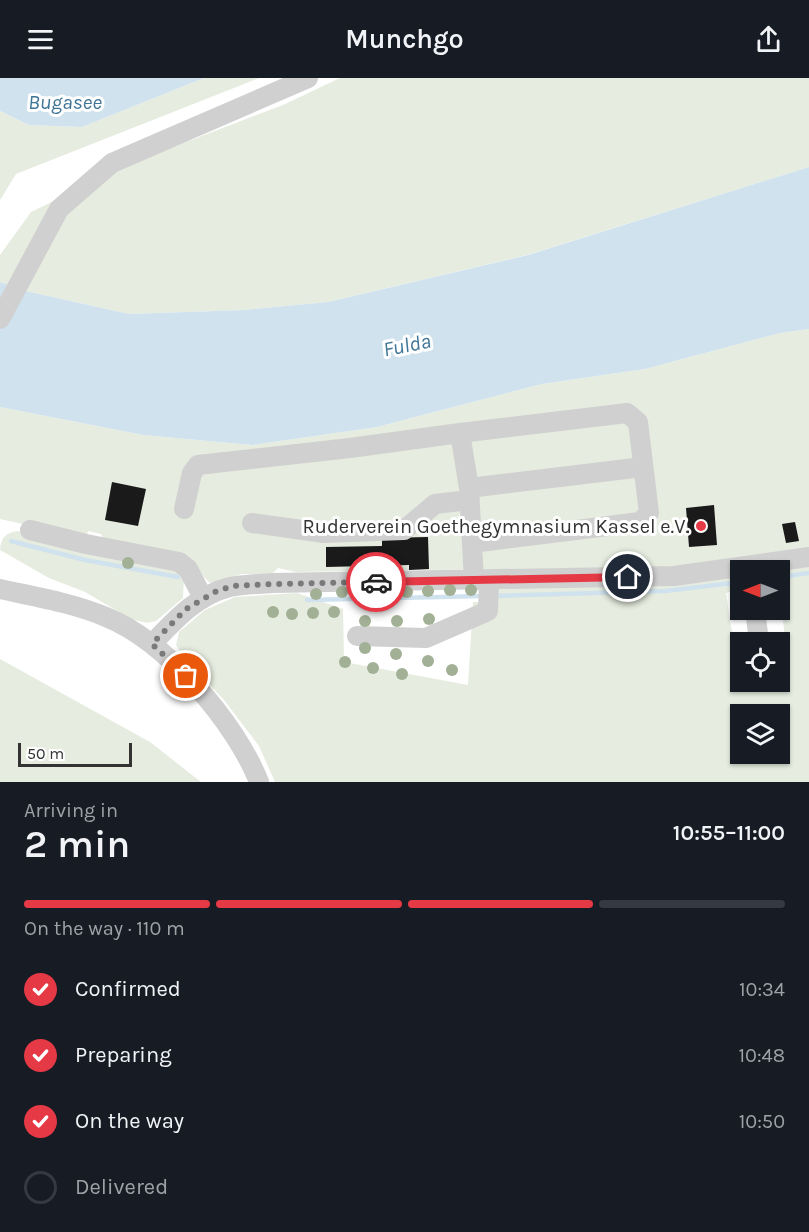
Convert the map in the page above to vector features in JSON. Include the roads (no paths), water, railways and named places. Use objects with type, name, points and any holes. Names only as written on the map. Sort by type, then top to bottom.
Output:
[{"type":"street","points":[[0,319],[59,209],[112,164],[308,78]]},
{"type":"street","points":[[184,508],[192,473],[198,465],[627,413],[638,422],[649,513],[640,522],[472,543]]},
{"type":"street","points":[[357,636],[426,638],[488,611],[485,588],[472,543],[469,494],[460,433]]},
{"type":"street","points":[[252,523],[324,533],[404,530],[435,504],[469,494],[643,467]]},
{"type":"street","points":[[30,530],[179,562],[188,569],[203,598]]},
{"type":"street","points":[[790,560],[809,557]]},
{"type":"street","points":[[152,644],[186,609],[203,598],[232,586],[262,584],[485,588],[674,576],[730,570]]},
{"type":"street","points":[[0,588],[58,602],[108,618],[152,644],[186,676],[223,718],[254,768],[259,782]]},
{"type":"water","name":"Bugasee","points":[[0,78],[204,78],[82,127],[29,125],[0,111]]},
{"type":"water","name":"Fulda","points":[[809,167],[809,329],[780,333],[645,369],[542,384],[377,427],[252,445],[143,435],[0,407],[0,282],[26,291],[129,314],[244,310],[328,302],[528,255]]},
{"type":"waterway","points":[[11,541],[85,560],[178,577]]},
{"type":"waterway","points":[[790,576],[809,573]]},
{"type":"waterway","points":[[492,596],[665,591],[730,583]]},
{"type":"waterway","points":[[307,600],[484,596]]},
{"type":"place","name":"Ruderverein Goethegymnasium Kassel e.V.","points":[[701,526]]}]
